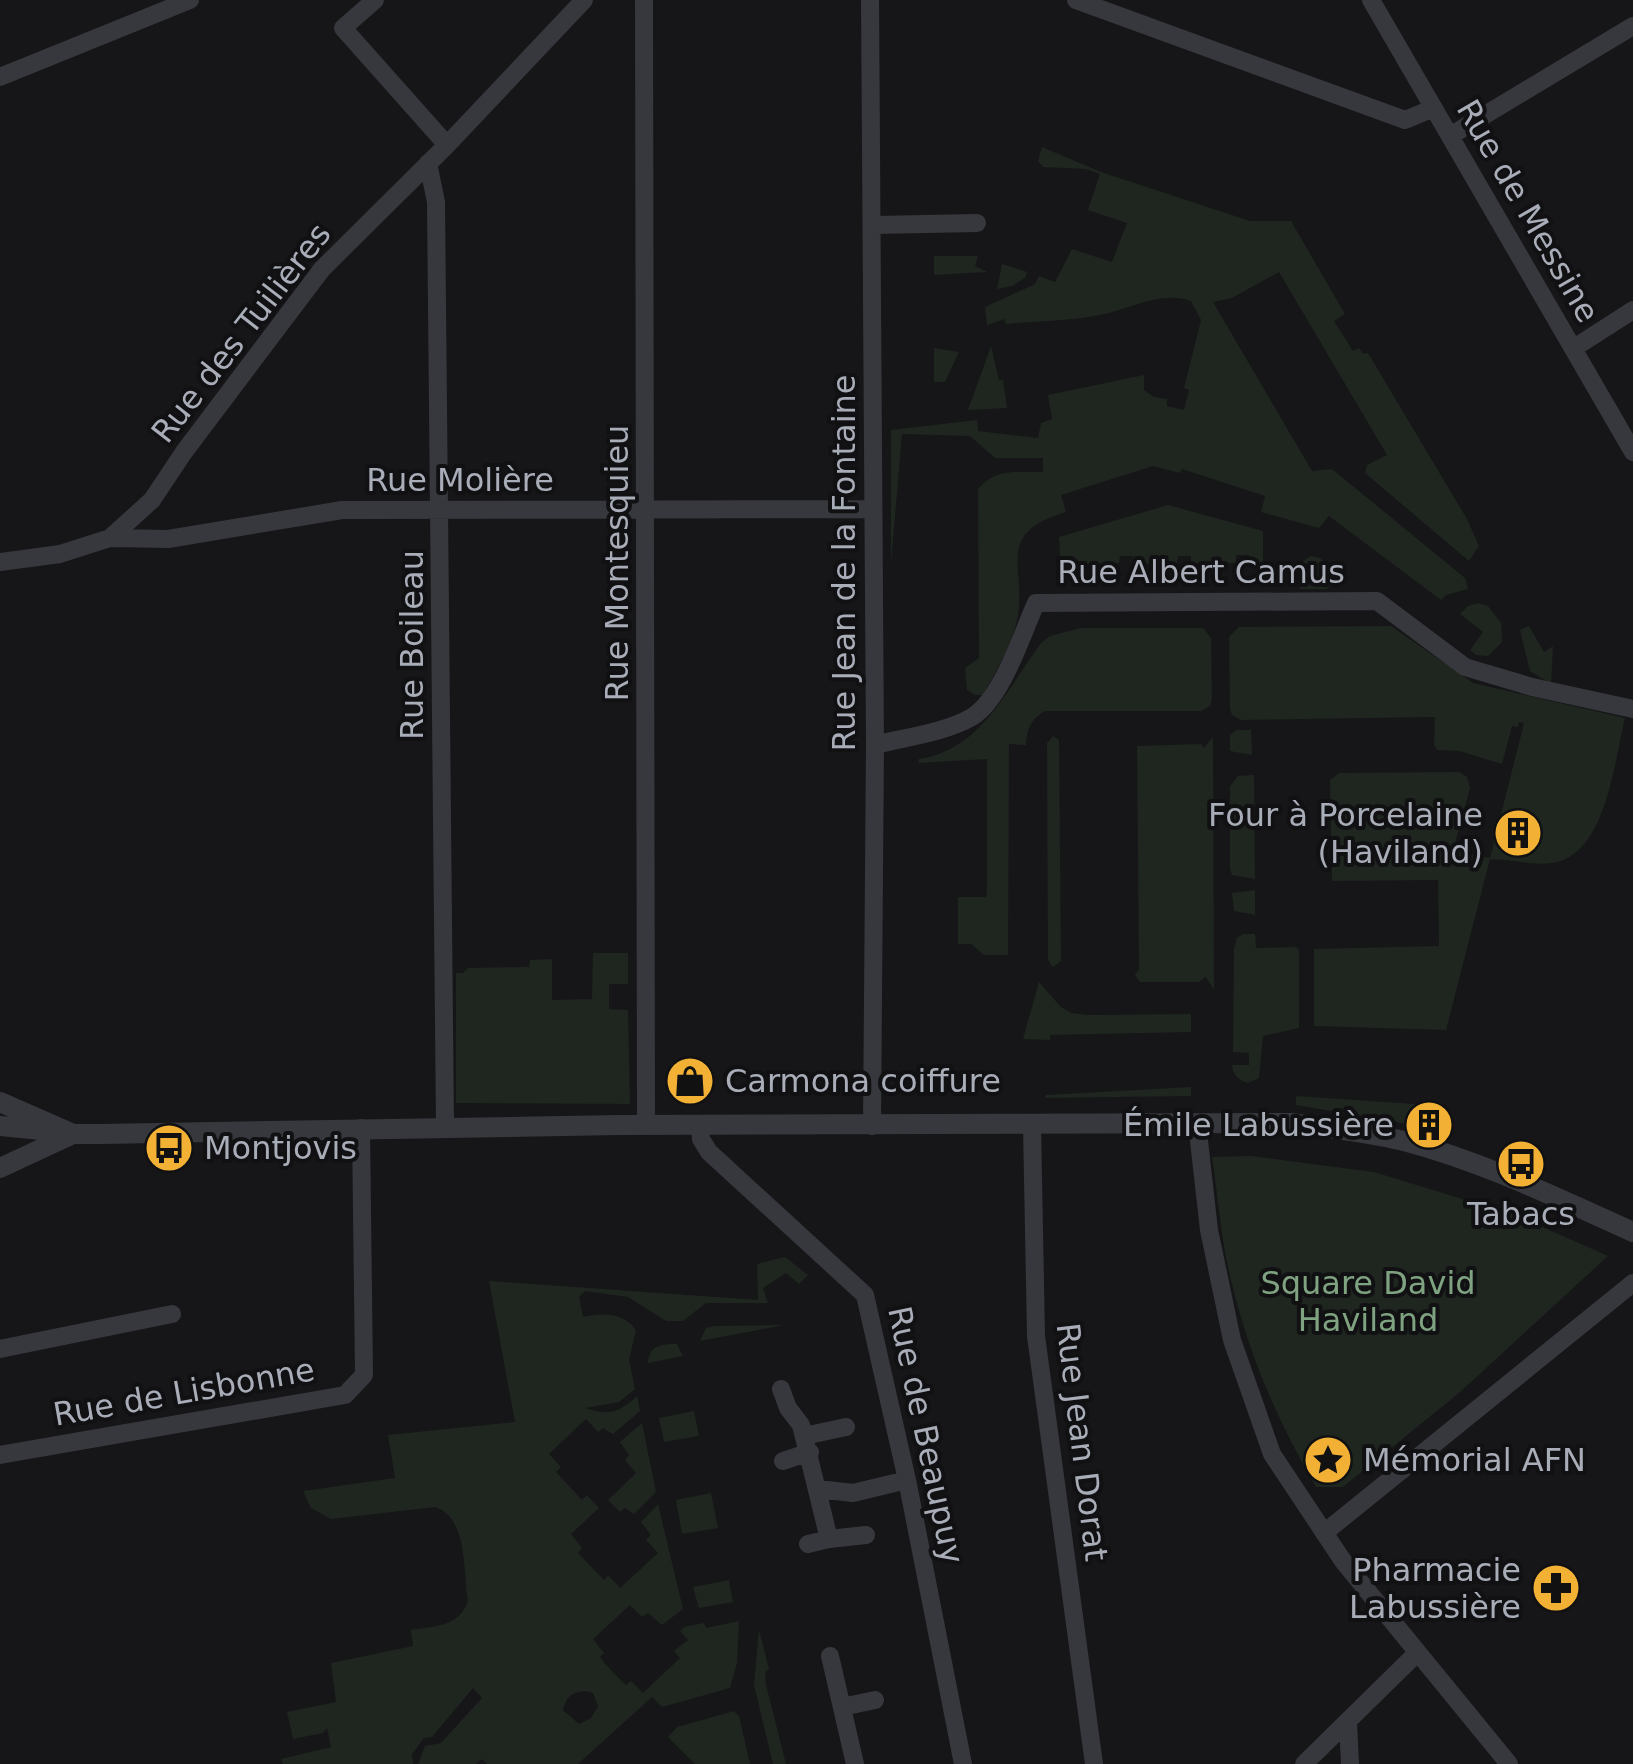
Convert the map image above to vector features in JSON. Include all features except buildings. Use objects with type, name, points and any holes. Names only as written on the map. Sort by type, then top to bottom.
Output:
[{"type":"street","points":[[0,77],[190,0]]},
{"type":"street","points":[[375,0],[344,28],[448,145]]},
{"type":"street","name":"Rue des Tuilières","points":[[0,562],[60,554],[110,538],[152,500],[322,269],[448,145],[584,0]]},
{"type":"street","name":"Rue Montesquieu","points":[[644,0],[648,510],[646,1125]]},
{"type":"street","name":"Rue Jean de la Fontaine","points":[[870,0],[875,744],[872,1126]]},
{"type":"street","points":[[1076,0],[1404,120],[1434,108]]},
{"type":"street","name":"Rue de Messine","points":[[1372,0],[1633,452]]},
{"type":"street","points":[[1450,136],[1633,26]]},
{"type":"street","name":"Rue Boileau","points":[[428,163],[436,202],[445,1127]]},
{"type":"street","points":[[874,224],[977,223]]},
{"type":"street","points":[[1574,348],[1633,310]]},
{"type":"street","name":"Rue Molière","points":[[110,538],[168,539],[342,510],[873,509]]},
{"type":"street","name":"Rue Albert Camus","points":[[875,744],[951,726],[976,715],[997,689],[1036,603],[1377,601],[1465,666],[1532,688],[1633,709]]},
{"type":"street","points":[[0,1102],[73,1134]]},
{"type":"street","points":[[1198,1123],[1209,1230],[1232,1340],[1272,1454],[1324,1533],[1509,1764]]},
{"type":"street","points":[[0,1139],[361,1128],[1290,1123],[1402,1141],[1517,1181],[1633,1232]]},
{"type":"street","name":"Rue Jean Dorat","points":[[1032,1125],[1036,1336],[1094,1764]]},
{"type":"street","points":[[0,1126],[73,1134]]},
{"type":"street","name":"Rue de Beaupuy","points":[[700,1127],[701,1139],[709,1152],[865,1295],[907,1480],[962,1764]]},
{"type":"street","name":"Rue de Lisbonne","points":[[0,1455],[345,1394],[364,1375],[361,1128]]},
{"type":"street","points":[[0,1168],[73,1134]]},
{"type":"street","points":[[1324,1533],[1633,1283]]},
{"type":"street","points":[[0,1349],[172,1314]]},
{"type":"street","points":[[781,1388],[807,1444],[828,1539]]},
{"type":"street","points":[[782,1460],[846,1427]]},
{"type":"street","points":[[818,1489],[853,1493],[907,1480]]},
{"type":"street","points":[[808,1544],[866,1535]]},
{"type":"street","points":[[1304,1764],[1418,1653]]},
{"type":"street","points":[[830,1656],[855,1764]]},
{"type":"street","points":[[842,1707],[875,1700]]},
{"type":"street","points":[[1348,1722],[1350,1764]]},
{"type":"green space","points":[[1042,147],[1101,172],[1250,221],[1291,221],[1345,314],[1334,321],[1353,351],[1359,348],[1363,354],[1368,353],[1467,519],[1479,546],[1469,561],[1365,473],[1367,465],[1387,455],[1279,272],[1232,298],[1213,302],[1312,471],[1332,469],[1465,578],[1468,589],[1441,600],[1329,516],[1319,528],[1261,512],[1265,496],[1182,469],[1180,473],[1153,466],[1061,495],[1066,512],[1028,531],[1020,543],[1019,605],[1010,643],[983,695],[967,690],[965,668],[979,658],[978,490],[999,475],[1043,472],[1043,458],[995,458],[970,436],[902,434],[891,563],[891,430],[977,420],[978,431],[1038,438],[1041,423],[1052,419],[1048,395],[1144,375],[1144,390],[1167,399],[1167,406],[1184,410],[1189,390],[1184,388],[1201,320],[1191,301],[1169,298],[1089,317],[1006,324],[1004,319],[987,325],[985,307],[1035,284],[1039,276],[1055,282],[1072,249],[1112,262],[1127,223],[1088,210],[1100,174],[1086,169],[1043,167],[1038,161]]},
{"type":"green space","points":[[934,256],[978,256],[975,266],[987,272],[934,275]]},
{"type":"green space","points":[[1002,264],[1027,272],[1025,278],[997,289]]},
{"type":"green space","points":[[991,346],[999,380],[1003,380],[1007,408],[968,410]]},
{"type":"green space","points":[[934,348],[959,352],[945,382],[934,382]]},
{"type":"green space","points":[[1168,505],[1263,531],[1263,563],[1249,563],[1249,555],[1236,555],[1236,563],[1191,563],[1191,556],[1178,556],[1177,563],[1134,564],[1133,556],[1120,556],[1119,563],[1074,564],[1073,556],[1060,556],[1059,537]]},
{"type":"green space","points":[[1311,556],[1320,558],[1336,573],[1326,589],[1300,589],[1300,563]]},
{"type":"green space","points":[[1478,603],[1488,606],[1501,623],[1502,642],[1488,656],[1470,650],[1483,632],[1460,614]]},
{"type":"green space","points":[[1391,626],[1473,683],[1625,718],[1605,804],[1585,844],[1570,857],[1552,863],[1490,859],[1446,1030],[1314,1026],[1314,949],[1439,946],[1438,880],[1332,881],[1330,780],[1339,773],[1459,772],[1467,777],[1470,788],[1453,851],[1490,858],[1524,723],[1512,726],[1502,764],[1459,751],[1437,750],[1435,717],[1241,720],[1230,709],[1229,637],[1239,627]]},
{"type":"green space","points":[[1529,626],[1544,652],[1553,646],[1551,684],[1530,671],[1520,630]]},
{"type":"green space","points":[[1081,628],[1203,628],[1211,638],[1210,706],[1201,711],[1045,711],[1031,725],[1026,745],[1009,744],[1008,955],[984,955],[971,944],[958,944],[958,897],[986,897],[987,759],[918,763],[919,759],[959,744],[976,730],[1004,698],[1041,643],[1050,636]]},
{"type":"green space","points":[[1236,730],[1251,730],[1252,755],[1230,751],[1230,735]]},
{"type":"green space","points":[[1053,736],[1059,740],[1061,961],[1053,967],[1048,960],[1047,743]]},
{"type":"green space","points":[[1213,737],[1214,990],[1206,977],[1199,982],[1140,982],[1135,975],[1139,969],[1137,746],[1201,744],[1204,748]]},
{"type":"green space","points":[[1254,775],[1255,879],[1232,875],[1230,869],[1230,786],[1238,776]]},
{"type":"green space","points":[[1255,890],[1255,915],[1234,911],[1232,893]]},
{"type":"green space","points":[[1243,934],[1255,934],[1256,948],[1299,950],[1299,1028],[1263,1036],[1259,1078],[1248,1083],[1237,1077],[1232,1065],[1249,1065],[1249,1053],[1233,1052],[1234,948]]},
{"type":"green space","points":[[593,953],[628,953],[628,984],[609,984],[609,1009],[628,1010],[630,1104],[456,1103],[456,973],[468,968],[529,967],[530,960],[552,959],[552,1000],[592,999]]},
{"type":"green space","points":[[1039,982],[1071,1013],[1191,1014],[1191,1032],[1023,1039]]},
{"type":"green space","points":[[1191,1087],[1191,1096],[1045,1098],[1046,1095]]},
{"type":"green space","points":[[1296,1096],[1415,1104],[1408,1124],[1296,1105]]},
{"type":"green space","name":"Square David Haviland","points":[[1251,1156],[1374,1172],[1518,1216],[1608,1256],[1459,1393],[1343,1487],[1316,1487],[1266,1386],[1246,1335],[1228,1265],[1212,1157]]},
{"type":"green space","points":[[785,1257],[808,1275],[799,1284],[786,1273],[763,1288],[768,1303],[706,1303],[683,1321],[666,1321],[628,1297],[585,1291],[579,1297],[583,1317],[612,1315],[636,1330],[629,1360],[635,1389],[619,1402],[585,1408],[613,1411],[637,1396],[640,1411],[613,1434],[603,1428],[598,1432],[586,1419],[549,1454],[561,1467],[556,1472],[562,1479],[582,1500],[587,1495],[599,1508],[571,1534],[582,1548],[578,1553],[604,1580],[608,1575],[620,1588],[658,1553],[646,1540],[651,1535],[641,1522],[658,1504],[683,1609],[662,1625],[648,1613],[642,1617],[630,1605],[593,1639],[604,1653],[600,1657],[603,1661],[626,1685],[631,1681],[643,1693],[680,1658],[674,1651],[688,1640],[680,1631],[684,1627],[704,1623],[706,1628],[739,1621],[737,1663],[730,1688],[662,1707],[652,1697],[578,1764],[487,1764],[482,1759],[476,1764],[418,1764],[425,1746],[441,1743],[482,1698],[473,1688],[432,1737],[424,1738],[412,1754],[413,1764],[283,1764],[281,1759],[331,1747],[327,1728],[323,1733],[293,1739],[287,1712],[336,1702],[331,1663],[413,1646],[411,1630],[452,1621],[468,1601],[459,1533],[446,1513],[435,1507],[331,1519],[311,1508],[303,1491],[395,1478],[388,1435],[515,1422],[489,1281],[758,1300],[757,1264]],"holes":[[[593,1693],[598,1706],[591,1718],[579,1724],[563,1710],[573,1694]]]},
{"type":"green space","points":[[785,1325],[700,1341],[706,1328],[714,1326]]},
{"type":"green space","points":[[677,1344],[683,1356],[648,1363],[654,1349]]},
{"type":"green space","points":[[694,1411],[699,1436],[664,1442],[659,1418]]},
{"type":"green space","points":[[642,1423],[656,1492],[634,1514],[625,1508],[620,1512],[608,1500],[636,1473],[625,1460],[629,1455],[620,1442]]},
{"type":"green space","points":[[711,1493],[718,1528],[682,1534],[676,1500]]},
{"type":"green space","points":[[729,1580],[733,1602],[699,1608],[693,1587]]},
{"type":"green space","points":[[759,1630],[769,1669],[765,1672],[766,1685],[786,1764],[773,1764],[754,1685]]},
{"type":"green space","points":[[734,1711],[739,1716],[750,1764],[695,1764],[668,1737],[677,1727]]},
{"type":"place","name":"Four à Porcelaine (Haviland)","points":[[1518,833]]},
{"type":"place","name":"Carmona coiffure","points":[[690,1081]]},
{"type":"place","name":"Émile Labussière","points":[[1429,1125]]},
{"type":"place","name":"Montjovis","points":[[169,1148]]},
{"type":"place","name":"Tabacs","points":[[1521,1164]]},
{"type":"place","name":"Mémorial AFN","points":[[1328,1460]]},
{"type":"place","name":"Pharmacie Labussière","points":[[1556,1588]]}]
